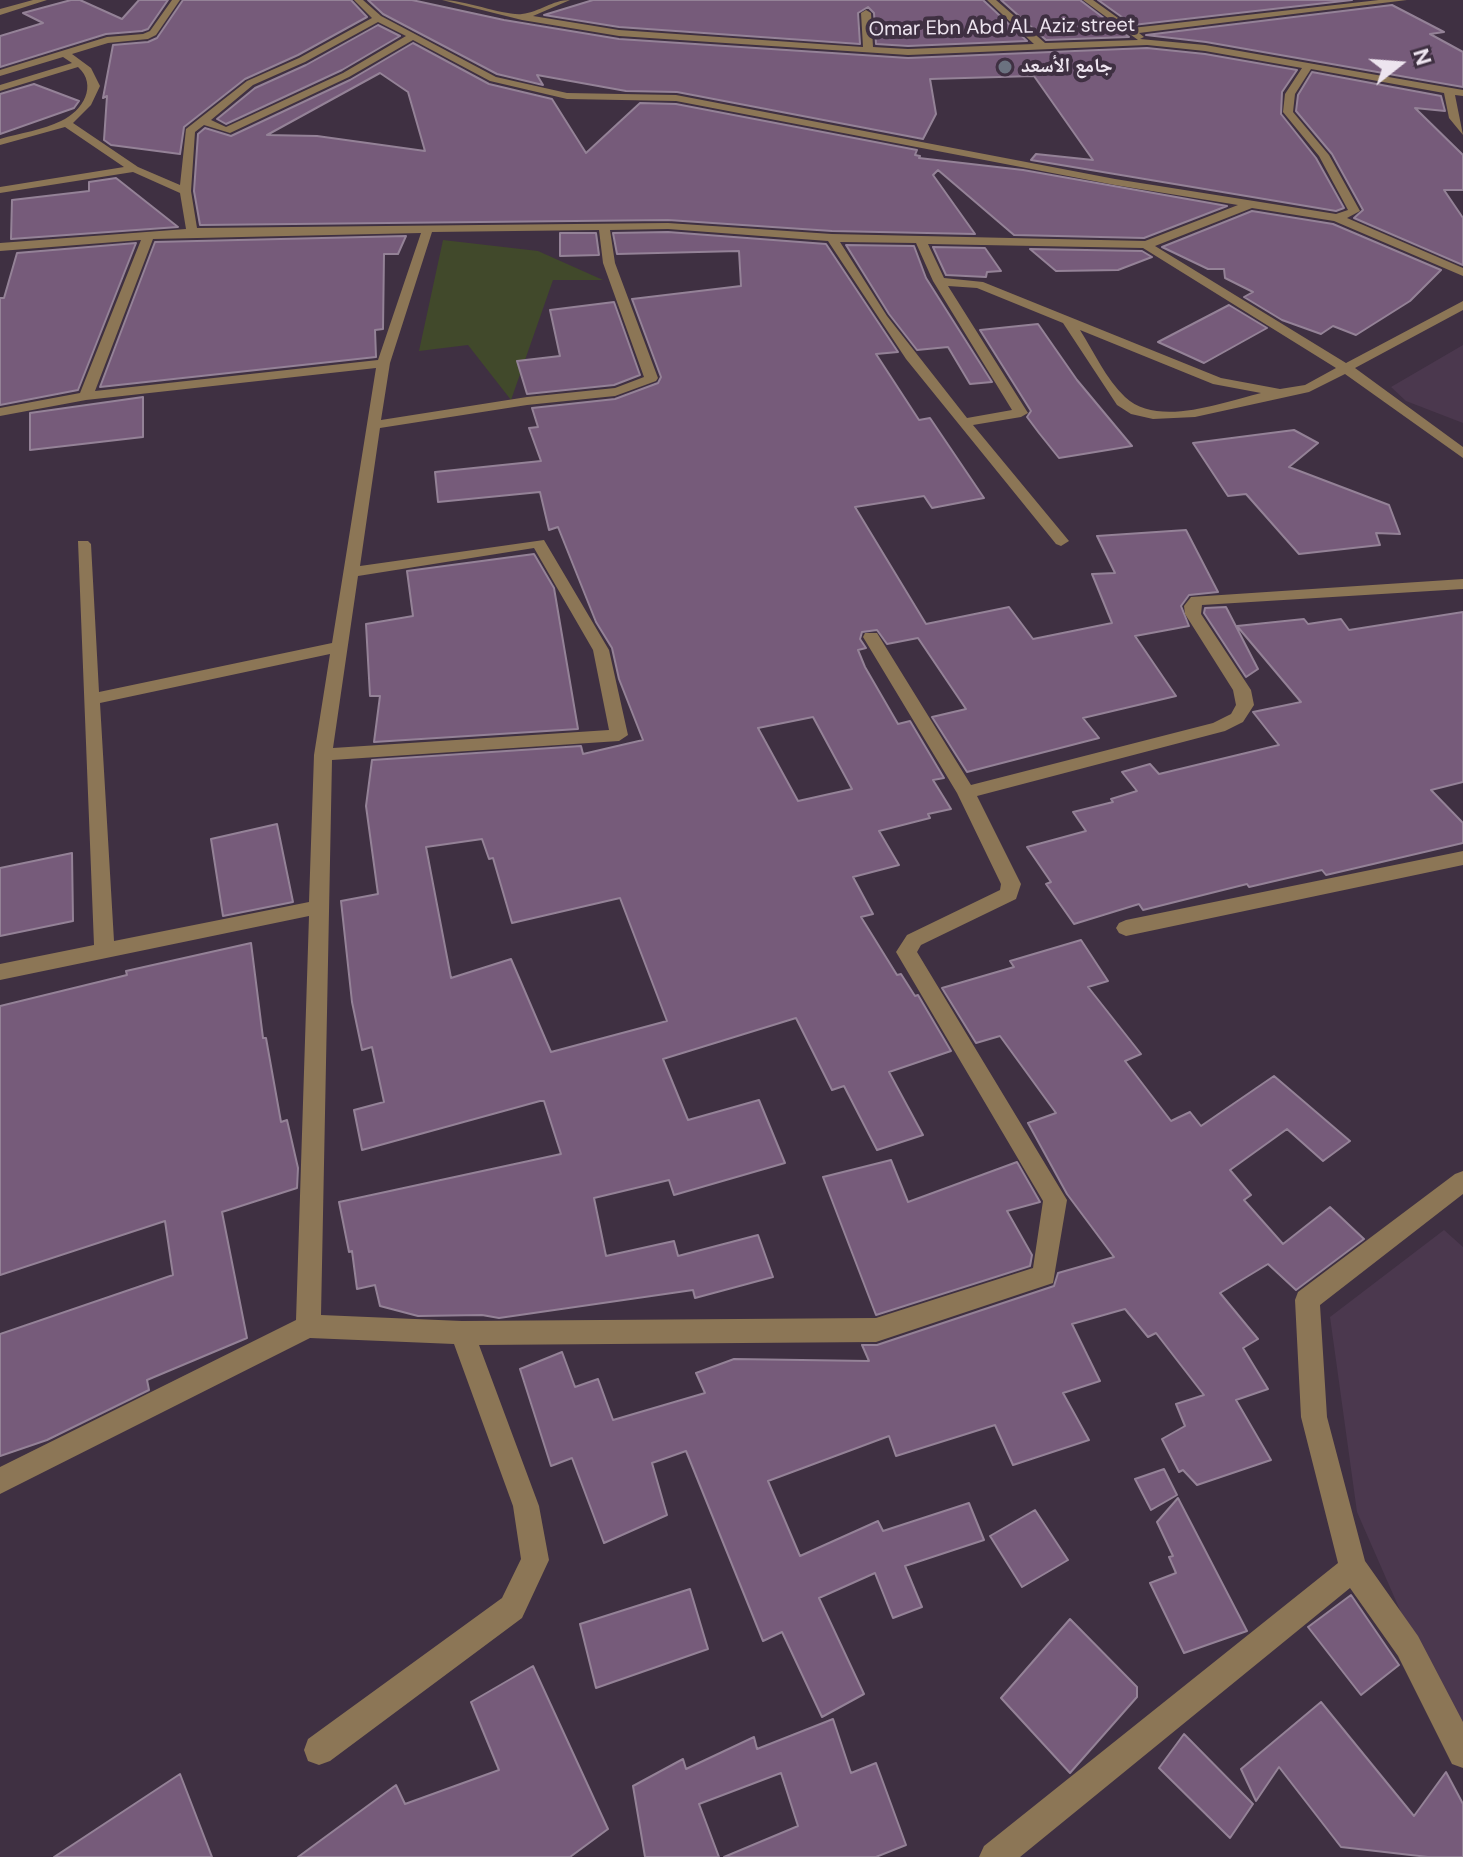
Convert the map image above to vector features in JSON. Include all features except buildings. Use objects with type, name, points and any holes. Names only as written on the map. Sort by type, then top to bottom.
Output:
[{"type":"street","points":[[0,12],[43,0]]},
{"type":"street","points":[[0,73],[107,40],[145,37],[153,33],[176,0]]},
{"type":"street","points":[[358,0],[378,18],[493,79],[567,96],[676,98],[1115,182],[1337,218],[1463,272]]},
{"type":"street","name":"Omar Ebn Abd AL Aziz street","points":[[446,0],[522,17],[619,33],[868,50],[908,52],[1147,42],[1205,48],[1463,93]]},
{"type":"street","points":[[522,17],[566,0]]},
{"type":"street","points":[[991,0],[1044,48]]},
{"type":"street","points":[[1087,0],[1147,42]]},
{"type":"street","points":[[1129,31],[1403,0]]},
{"type":"street","points":[[866,13],[868,50]]},
{"type":"street","points":[[192,232],[185,191],[190,131],[250,83],[302,60],[378,18]]},
{"type":"street","points":[[203,120],[226,131],[346,75],[413,36]]},
{"type":"street","points":[[0,142],[67,123],[92,101],[93,77],[81,63],[64,53]]},
{"type":"street","points":[[0,88],[81,63]]},
{"type":"street","points":[[1307,68],[1290,94],[1288,112],[1324,155],[1354,211],[1337,218]]},
{"type":"street","points":[[1449,91],[1454,118],[1463,132]]},
{"type":"street","points":[[67,123],[134,169],[185,191]]},
{"type":"street","points":[[0,190],[134,169]]},
{"type":"street","points":[[0,247],[192,232],[604,228],[721,228],[832,238],[1146,245],[1251,204]]},
{"type":"street","points":[[373,425],[551,397],[604,394],[640,385],[651,378],[609,263],[604,228]]},
{"type":"street","points":[[308,1326],[323,755],[383,363],[427,231]]},
{"type":"street","points":[[86,396],[149,234]]},
{"type":"street","points":[[832,238],[846,265],[912,360],[1061,541]]},
{"type":"street","points":[[920,239],[939,281],[1021,413],[965,422]]},
{"type":"street","points":[[1146,245],[1346,368],[1463,454]]},
{"type":"street","points":[[939,281],[979,285],[1218,381],[1280,393]]},
{"type":"street","points":[[1067,320],[1123,403],[1141,413],[1165,417],[1309,388],[1463,305]]},
{"type":"street","points":[[0,412],[86,396],[383,363]]},
{"type":"street","points":[[323,755],[619,735],[601,650],[539,543],[353,572]]},
{"type":"street","points":[[83,544],[104,950]]},
{"type":"street","points":[[966,793],[1219,727],[1237,718],[1245,705],[1242,690],[1193,614],[1192,606],[1197,600],[1463,584]]},
{"type":"street","points":[[0,1481],[308,1326],[462,1333],[876,1330],[1044,1275],[1055,1200],[906,952],[914,940],[1009,894],[1011,884],[966,793],[871,637]]},
{"type":"street","points":[[91,699],[341,646]]},
{"type":"street","points":[[1126,928],[1463,858]]},
{"type":"street","points":[[0,972],[319,907]]},
{"type":"street","points":[[1463,1181],[1307,1300],[1314,1417],[1353,1568],[1408,1646],[1463,1753]]},
{"type":"street","points":[[319,1750],[512,1608],[535,1560],[526,1506],[462,1333]]},
{"type":"street","points":[[995,1857],[1353,1568]]},
{"type":"shaded area","points":[[1463,345],[1463,423],[1406,401],[1391,387]]},
{"type":"shaded area","points":[[1444,1230],[1463,1247],[1463,1737],[1421,1658],[1357,1512],[1330,1317]]},
{"type":"green space","points":[[443,240],[538,251],[603,280],[553,280],[511,400],[468,345],[419,351]]},
{"type":"place","name":"جامع الأسعد","points":[[1005,67]]}]
